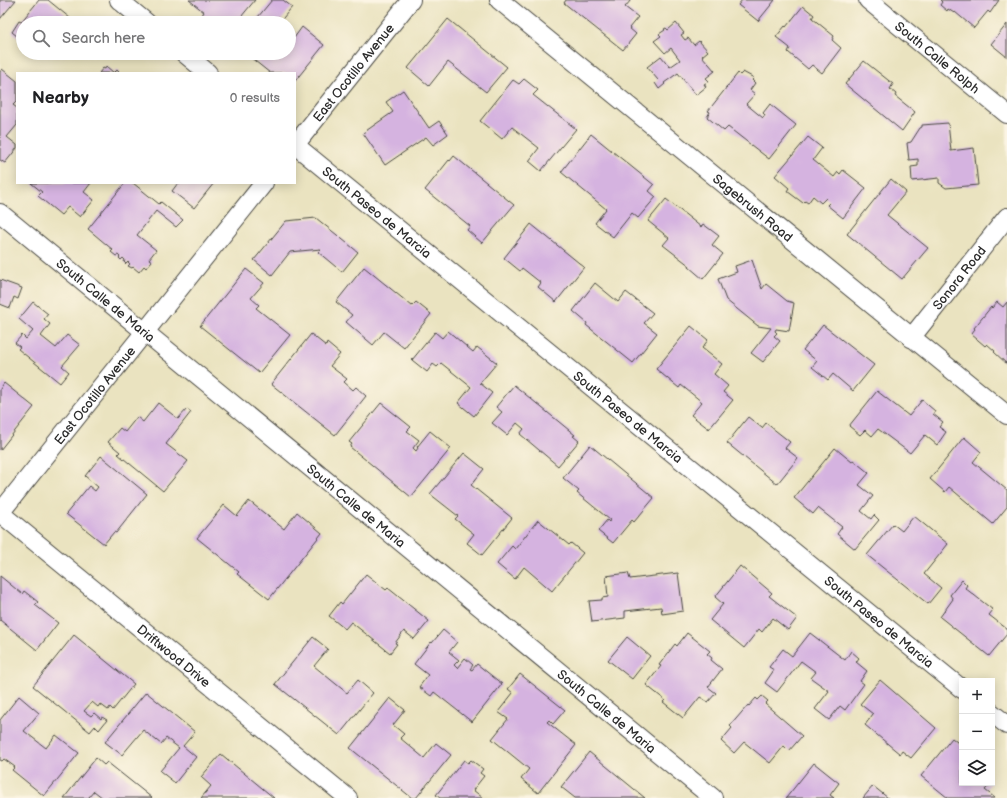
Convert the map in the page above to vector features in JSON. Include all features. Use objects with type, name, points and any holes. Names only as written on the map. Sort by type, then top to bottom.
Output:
[{"type":"street","points":[[119,0],[138,16]]},
{"type":"street","name":"East Ocotillo Avenue","points":[[296,144],[411,0]]},
{"type":"street","name":"Sagebrush Road","points":[[499,0],[1007,415]]},
{"type":"street","name":"South Calle Rolph","points":[[868,0],[1007,114]]},
{"type":"street","points":[[192,60],[207,72]]},
{"type":"street","name":"South Paseo de Marcia","points":[[296,146],[959,686]]},
{"type":"street","name":"East Ocotillo Avenue","points":[[0,513],[263,184]]},
{"type":"street","name":"South Calle de Maria","points":[[0,213],[713,798]]},
{"type":"street","name":"Sonora Road","points":[[911,338],[1007,218]]},
{"type":"street","name":"Driftwood Drive","points":[[0,513],[348,798]]},
{"type":"street","points":[[993,714],[1007,725]]},
{"type":"building","points":[[0,0],[16,0],[0,19]]},
{"type":"building","points":[[39,0],[48,0],[67,16],[26,16]]},
{"type":"building","points":[[189,0],[255,0],[242,16],[203,16],[202,15],[204,12]]},
{"type":"building","points":[[272,0],[283,0],[292,7],[285,16],[259,16]]},
{"type":"building","points":[[566,0],[631,0],[625,7],[638,17],[629,28],[636,34],[623,50],[564,3]]},
{"type":"building","points":[[742,0],[775,0],[758,21],[738,5]]},
{"type":"building","points":[[940,0],[999,0],[990,13],[988,11],[974,28],[955,12],[954,13],[948,9],[947,11],[940,5],[942,2]]},
{"type":"building","points":[[803,6],[814,15],[812,18],[834,36],[832,40],[841,48],[822,73],[812,65],[808,69],[788,52],[790,48],[776,37]]},
{"type":"building","points":[[448,19],[507,67],[486,92],[448,62],[429,86],[408,68]]},
{"type":"building","points":[[676,23],[684,33],[681,35],[685,40],[688,38],[694,45],[699,41],[708,51],[702,56],[715,71],[706,78],[709,81],[704,84],[706,87],[696,95],[678,73],[664,83],[665,84],[659,89],[655,83],[658,80],[647,67],[661,56],[670,67],[680,60],[671,48],[665,53],[654,41],[661,36],[659,34],[665,30],[664,29],[666,28],[668,30]]},
{"type":"building","points":[[1007,24],[1007,57],[991,44]]},
{"type":"building","points":[[16,26],[16,35],[12,32]]},
{"type":"building","points":[[302,27],[324,45],[296,80],[296,72],[269,72],[254,60],[296,60],[296,35]]},
{"type":"building","points":[[864,61],[893,84],[890,89],[896,94],[895,96],[915,112],[902,131],[845,84]]},
{"type":"building","points":[[106,66],[113,72],[100,72],[103,68],[105,69]]},
{"type":"building","points":[[2,69],[16,80],[16,102],[13,105],[16,107],[16,126],[7,137],[16,144],[16,149],[5,163],[0,160],[0,72]]},
{"type":"building","points":[[743,72],[754,78],[752,80],[755,83],[750,90],[755,94],[746,104],[763,118],[765,115],[763,113],[770,104],[796,125],[769,159],[728,127],[724,131],[707,117],[710,112],[708,111],[738,73],[740,75]]},
{"type":"building","points":[[524,79],[538,90],[533,95],[576,129],[541,171],[529,161],[539,148],[512,127],[502,139],[480,121],[513,80],[519,84]]},
{"type":"building","points":[[403,90],[429,128],[439,121],[448,134],[433,145],[426,137],[385,165],[363,133],[393,112],[386,102]]},
{"type":"building","points":[[948,123],[951,151],[974,148],[978,185],[946,188],[939,183],[939,178],[912,181],[911,167],[918,166],[918,159],[909,160],[907,143],[911,142],[922,125]]},
{"type":"building","points":[[591,134],[654,185],[649,191],[656,197],[638,218],[632,213],[613,237],[595,223],[606,209],[561,172]]},
{"type":"building","points":[[808,137],[822,148],[813,160],[834,177],[838,172],[840,174],[843,170],[866,188],[843,218],[827,205],[830,202],[826,198],[821,203],[813,196],[808,203],[805,201],[803,203],[787,191],[789,188],[775,176]]},
{"type":"building","points":[[454,156],[514,205],[482,243],[467,230],[470,226],[425,190],[449,160],[450,161]]},
{"type":"building","points":[[891,179],[906,192],[887,215],[928,248],[902,279],[847,234]]},
{"type":"building","points":[[32,184],[90,184],[84,192],[94,200],[80,217],[68,207],[61,215],[38,196],[42,192]]},
{"type":"building","points":[[124,184],[134,184],[159,204],[161,202],[183,220],[176,227],[156,211],[137,235],[156,250],[149,259],[152,261],[146,268],[144,266],[139,272],[133,267],[128,266],[130,264],[128,262],[126,264],[123,258],[121,260],[118,255],[116,256],[111,252],[113,250],[88,229]]},
{"type":"building","points":[[177,184],[213,184],[194,208],[172,191]]},
{"type":"building","points":[[666,199],[701,227],[703,224],[719,236],[712,245],[723,254],[703,279],[689,267],[690,266],[663,245],[669,238],[648,221]]},
{"type":"building","points":[[316,218],[358,252],[342,272],[318,252],[321,249],[290,252],[272,275],[254,260],[286,221]]},
{"type":"building","points":[[531,224],[584,267],[556,302],[538,287],[541,283],[522,268],[520,271],[504,258]]},
{"type":"building","points":[[752,260],[762,289],[766,284],[787,301],[794,303],[789,331],[776,329],[775,331],[777,333],[774,336],[780,341],[763,362],[751,353],[771,328],[758,326],[726,300],[718,279],[737,272],[735,266]]},
{"type":"building","points":[[364,267],[412,306],[416,302],[431,314],[404,348],[384,332],[373,345],[346,322],[352,315],[336,302]]},
{"type":"building","points":[[246,269],[264,283],[251,298],[259,305],[256,308],[290,335],[259,373],[200,326]]},
{"type":"building","points":[[0,280],[22,288],[18,299],[14,297],[10,308],[0,304]]},
{"type":"building","points":[[595,283],[618,302],[626,292],[653,313],[644,323],[657,333],[633,363],[586,325],[587,323],[573,311]]},
{"type":"building","points":[[33,302],[48,314],[44,319],[50,324],[41,336],[56,348],[67,335],[80,345],[62,366],[69,372],[60,383],[18,349],[20,347],[15,343],[22,335],[26,339],[33,331],[19,319]]},
{"type":"building","points":[[997,302],[1003,307],[1007,302],[1007,364],[987,344],[985,346],[971,334],[991,307],[992,308]]},
{"type":"building","points":[[823,325],[874,365],[853,391],[833,374],[828,380],[812,367],[817,361],[803,350]]},
{"type":"building","points":[[691,326],[708,340],[702,348],[722,364],[714,374],[728,386],[723,392],[733,400],[709,429],[691,415],[702,402],[681,385],[679,388],[656,369]]},
{"type":"building","points":[[448,331],[473,352],[477,347],[497,363],[480,383],[492,393],[474,416],[458,403],[471,387],[441,363],[437,367],[433,364],[427,372],[412,360],[435,332],[442,338]]},
{"type":"building","points":[[311,334],[326,346],[327,343],[340,354],[330,366],[347,379],[344,382],[353,390],[356,387],[366,396],[335,435],[271,384]]},
{"type":"building","points":[[4,383],[34,407],[0,450],[0,389]]},
{"type":"building","points":[[514,385],[575,435],[573,436],[579,441],[558,466],[520,434],[524,429],[517,423],[507,435],[492,423],[502,412],[496,407]]},
{"type":"building","points":[[877,391],[909,416],[922,400],[935,411],[933,414],[943,422],[939,427],[946,432],[937,445],[925,435],[910,453],[878,429],[872,436],[865,430],[860,435],[849,426]]},
{"type":"building","points":[[158,403],[178,419],[187,409],[191,412],[166,444],[188,461],[163,491],[118,454],[120,452],[108,442],[120,428],[125,432],[137,417],[143,422]]},
{"type":"building","points":[[381,403],[411,427],[407,431],[419,440],[413,448],[416,451],[418,448],[417,447],[430,431],[451,448],[411,497],[350,447],[352,444],[349,442]]},
{"type":"building","points":[[748,417],[762,428],[766,423],[790,442],[785,448],[798,458],[777,484],[727,443]]},
{"type":"building","points":[[964,437],[981,452],[973,462],[1007,490],[1007,507],[993,524],[949,487],[945,492],[930,479]]},
{"type":"building","points":[[590,445],[654,498],[634,522],[632,520],[613,543],[598,531],[607,520],[609,522],[610,520],[577,493],[579,491],[563,478]]},
{"type":"building","points":[[835,448],[852,462],[853,460],[869,473],[859,485],[873,496],[861,511],[871,519],[874,515],[879,520],[855,549],[837,534],[842,527],[818,508],[813,514],[794,498]]},
{"type":"building","points":[[464,453],[484,469],[471,485],[512,518],[482,555],[467,543],[474,534],[455,519],[458,516],[430,494]]},
{"type":"building","points":[[101,456],[147,494],[116,533],[114,532],[104,544],[66,514],[89,486],[95,491],[98,487],[85,476]]},
{"type":"building","points":[[249,501],[284,529],[297,512],[322,533],[269,599],[237,574],[239,572],[197,538],[224,505],[237,516]]},
{"type":"building","points":[[914,516],[948,544],[924,574],[941,588],[928,604],[867,555],[893,524],[902,531]]},
{"type":"building","points":[[538,520],[569,545],[571,543],[583,553],[552,591],[524,567],[515,579],[497,564],[512,546],[515,549]]},
{"type":"building","points":[[740,566],[772,593],[769,596],[797,618],[788,630],[773,618],[762,632],[759,629],[744,648],[710,620],[723,604],[715,597]]},
{"type":"building","points":[[628,573],[630,579],[678,573],[683,611],[662,614],[661,607],[625,611],[625,618],[592,622],[589,601],[602,600],[602,598],[608,597],[606,576]]},
{"type":"building","points":[[366,574],[386,590],[388,588],[429,621],[414,639],[404,631],[390,653],[351,622],[345,629],[329,616],[340,602],[342,604]]},
{"type":"building","points":[[0,576],[22,594],[24,591],[38,602],[35,605],[58,623],[37,650],[0,620]]},
{"type":"building","points":[[962,580],[967,585],[965,588],[993,610],[989,615],[1007,629],[1007,634],[989,656],[940,617],[953,599],[950,595]]},
{"type":"building","points":[[443,630],[457,642],[449,652],[459,660],[454,665],[457,668],[465,658],[473,665],[470,669],[472,670],[477,664],[502,684],[472,722],[434,692],[431,696],[419,687],[428,675],[414,664],[431,642],[432,643]]},
{"type":"building","points":[[687,633],[710,651],[707,654],[712,658],[711,660],[722,669],[708,687],[716,693],[708,702],[700,697],[683,718],[663,702],[665,700],[646,685],[661,666],[659,665],[675,644],[677,646]]},
{"type":"building","points":[[810,633],[845,660],[851,651],[859,658],[856,662],[867,671],[860,681],[864,684],[845,710],[840,706],[829,720],[815,709],[829,691],[811,678],[816,672],[801,661],[777,692],[765,683],[774,670],[769,667],[783,649],[792,656]]},
{"type":"building","points":[[74,635],[134,684],[113,710],[110,707],[108,710],[100,704],[98,707],[92,702],[84,711],[91,716],[94,713],[101,719],[102,717],[107,720],[99,730],[95,726],[90,732],[33,686]]},
{"type":"building","points":[[313,637],[328,649],[314,666],[347,693],[358,680],[373,693],[339,735],[275,684]]},
{"type":"building","points":[[627,637],[650,656],[632,679],[608,660]]},
{"type":"building","points":[[520,674],[565,710],[553,724],[549,720],[547,722],[576,745],[538,793],[521,779],[529,769],[492,739],[508,719],[498,712],[513,693],[508,689]]},
{"type":"building","points":[[880,680],[936,728],[911,758],[902,751],[900,754],[865,725],[873,714],[860,704]]},
{"type":"building","points":[[146,692],[195,732],[183,746],[196,757],[175,783],[160,771],[179,748],[166,738],[161,744],[143,730],[122,755],[105,742]]},
{"type":"building","points":[[19,696],[39,713],[24,731],[46,748],[56,735],[79,753],[44,796],[12,770],[15,767],[4,759],[2,761],[0,760],[0,720]]},
{"type":"building","points":[[762,696],[768,701],[765,704],[802,736],[789,751],[784,746],[770,763],[744,742],[734,753],[721,741],[732,728],[730,726],[748,705],[749,706],[756,698],[758,700]]},
{"type":"building","points":[[390,698],[405,710],[393,725],[404,734],[400,738],[424,758],[436,743],[451,755],[416,798],[412,798],[350,748]]},
{"type":"building","points":[[952,738],[959,744],[959,786],[988,786],[985,790],[995,798],[948,798],[921,776]]},
{"type":"building","points":[[589,752],[645,798],[575,798],[561,787]]},
{"type":"building","points":[[221,754],[274,798],[201,798],[211,786],[201,777]]},
{"type":"building","points":[[96,758],[104,765],[107,762],[152,798],[103,798],[94,791],[89,797],[90,798],[64,798]]},
{"type":"building","points":[[464,760],[468,763],[471,760],[483,769],[480,773],[484,776],[473,790],[483,798],[440,798],[436,795]]},
{"type":"building","points":[[814,763],[839,783],[830,795],[834,798],[786,798]]},
{"type":"building","points":[[873,786],[888,798],[863,798]]}]
